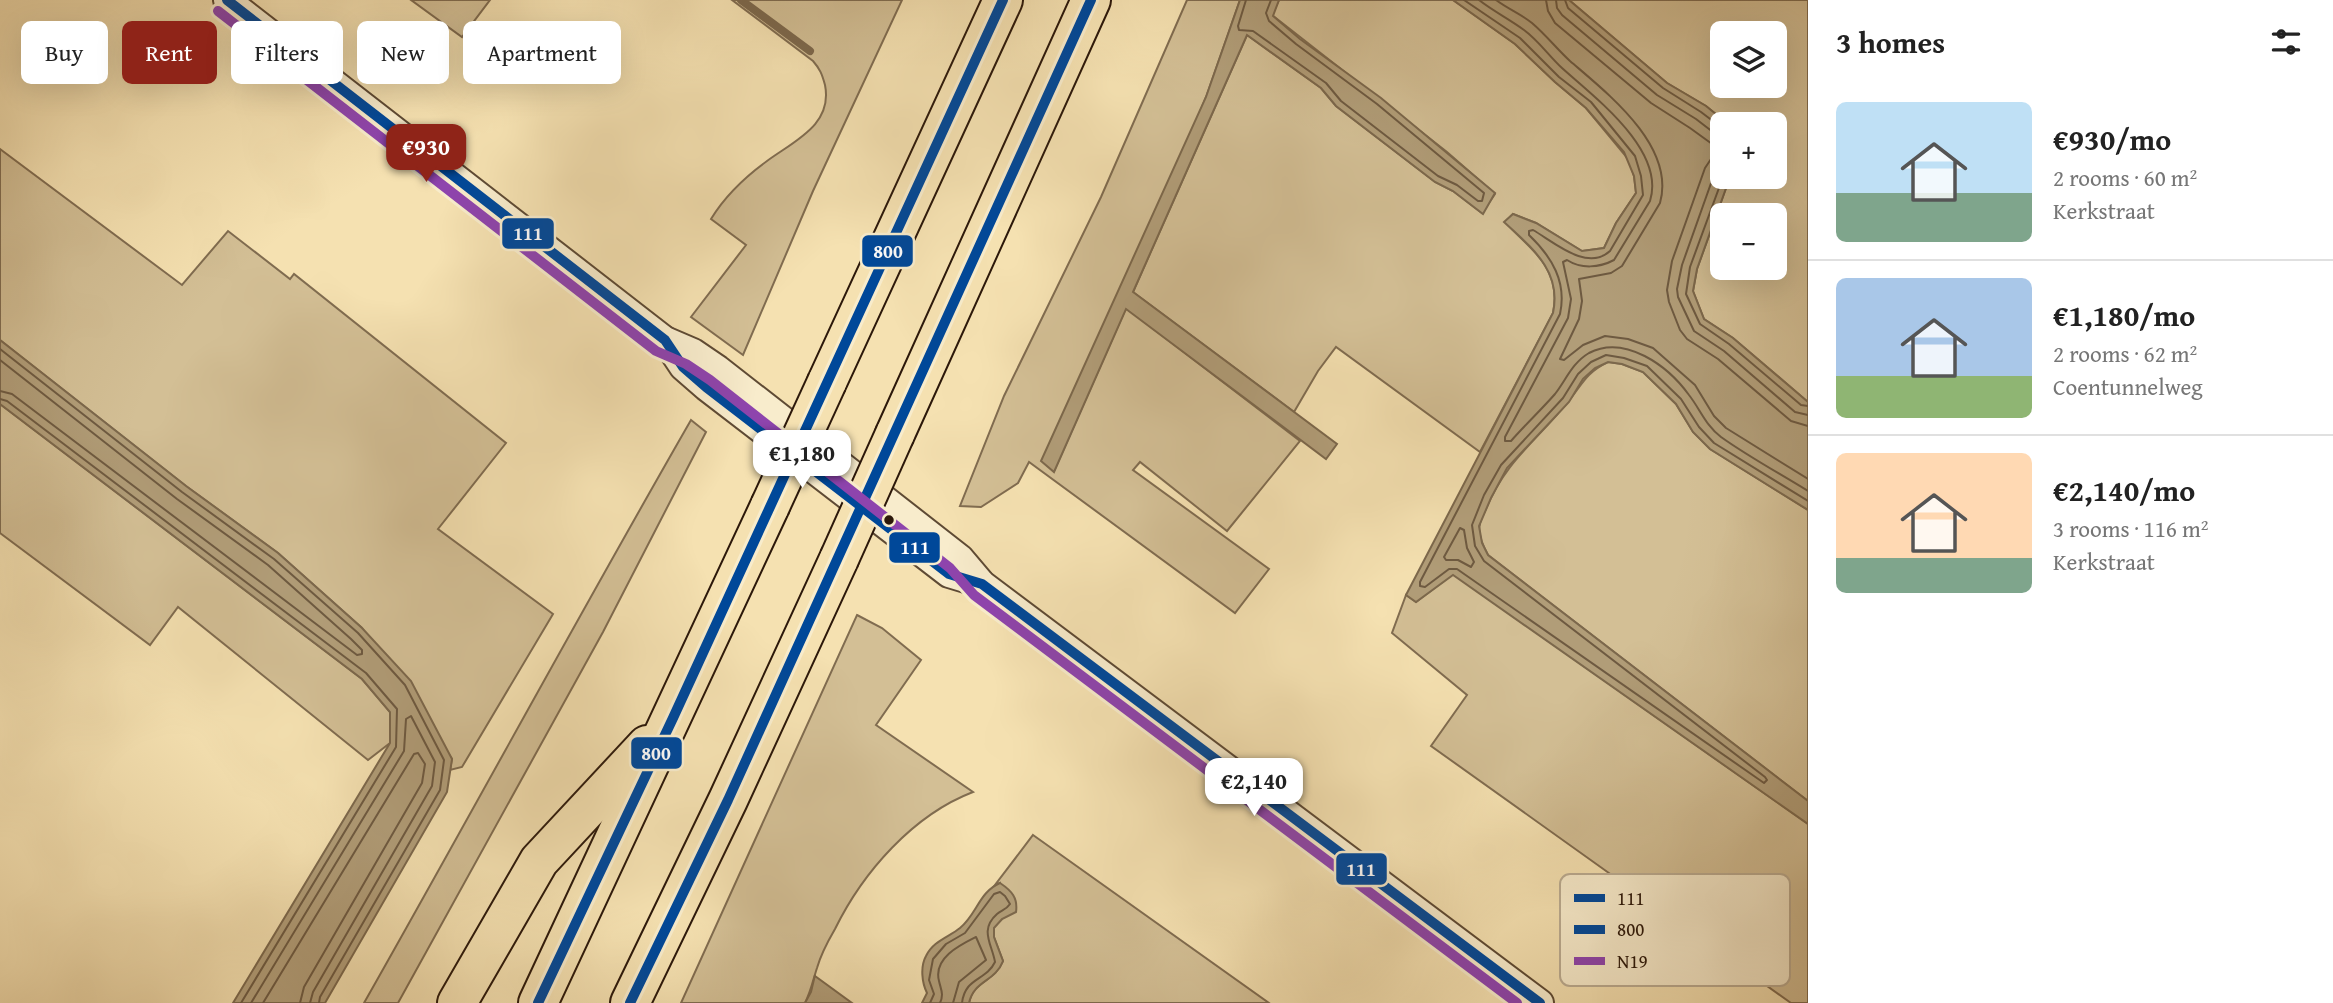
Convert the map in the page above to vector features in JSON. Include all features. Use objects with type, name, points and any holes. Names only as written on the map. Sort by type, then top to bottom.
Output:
[{"type":"highway","points":[[538,1003],[673,718],[1003,0]]},
{"type":"highway","points":[[630,1003],[728,800],[839,559],[1091,0]]},
{"type":"highway","points":[[457,1003],[539,861],[673,718]]},
{"type":"highway","points":[[657,1003],[728,800]]},
{"type":"street","points":[[226,0],[665,340],[693,352],[718,369],[960,558],[982,584],[1540,1003]]},
{"type":"shaded area","points":[[411,0],[490,0],[474,21],[463,21],[462,37],[449,28],[449,21],[440,21]]},
{"type":"shaded area","points":[[732,0],[902,0],[813,191],[743,355],[691,317],[746,245],[711,219],[743,180],[809,130],[823,111],[826,99],[823,78],[813,61]]},
{"type":"shaded area","points":[[1187,0],[1240,0],[1206,97],[1054,471],[1126,308],[1300,441],[1227,531],[1140,462],[1133,470],[1269,569],[1235,613],[1029,462],[1018,483],[981,507],[960,506],[1004,396],[1101,197]]},
{"type":"shaded area","points":[[1279,0],[1453,0],[1515,44],[1586,108],[1629,160],[1636,193],[1616,223],[1604,248],[1582,251],[1536,223],[1513,214],[1505,222],[1542,261],[1549,272],[1555,297],[1553,313],[1480,452],[1336,347],[1294,412],[1133,292],[1247,35],[1321,88],[1336,106],[1435,182],[1453,191],[1482,213],[1495,194],[1447,152],[1272,15]]},
{"type":"shaded area","points":[[1569,0],[1808,0],[1808,402],[1733,338],[1704,319],[1693,291],[1697,269],[1710,233],[1710,280],[1787,280],[1787,203],[1721,203],[1726,189],[1787,189],[1787,112],[1713,112],[1667,83]]},
{"type":"shaded area","points":[[0,149],[182,285],[228,231],[290,279],[294,274],[506,443],[438,529],[553,614],[462,767],[450,770],[452,759],[362,628],[278,553],[186,486],[0,340]]},
{"type":"shaded area","points":[[1608,362],[1643,372],[1676,404],[1693,432],[1710,449],[1808,510],[1808,801],[1488,555],[1484,548],[1480,536],[1480,522],[1502,478],[1589,375]]},
{"type":"shaded area","points":[[0,404],[362,679],[390,712],[390,743],[368,760],[178,607],[150,645],[0,533]]},
{"type":"shaded area","points":[[691,420],[706,432],[603,632],[398,1003],[364,1003],[609,565]]},
{"type":"shaded area","points":[[1453,574],[1808,824],[1808,1003],[1791,1003],[1767,986],[1790,986],[1790,874],[1610,874],[1431,746],[1467,695],[1392,633],[1406,595],[1416,602]]},
{"type":"shaded area","points":[[857,615],[882,628],[921,660],[876,725],[973,792],[951,802],[910,830],[875,867],[827,943],[805,1003],[681,1003]]},
{"type":"shaded area","points":[[1033,835],[1269,1003],[969,1003],[975,989],[995,973],[1003,961],[994,937],[994,927],[1002,919],[1000,883],[995,885]]},
{"type":"water","points":[[1240,0],[1279,0],[1273,16],[1381,98],[1495,193],[1483,214],[1453,191],[1435,182],[1336,106],[1321,88],[1247,35],[1133,292],[1337,444],[1326,459],[1126,309],[1054,472],[1041,461],[1206,97]]},
{"type":"water","points":[[1453,0],[1569,0],[1667,83],[1713,112],[1710,112],[1710,189],[1726,189],[1721,203],[1710,203],[1710,233],[1697,269],[1693,291],[1704,319],[1733,338],[1808,402],[1808,510],[1710,449],[1693,432],[1676,404],[1643,372],[1608,362],[1595,368],[1583,379],[1569,402],[1507,468],[1479,526],[1482,543],[1488,555],[1808,801],[1808,824],[1453,575],[1416,602],[1406,595],[1553,313],[1555,298],[1549,273],[1534,251],[1504,222],[1513,214],[1536,223],[1582,251],[1604,248],[1616,223],[1636,193],[1634,176],[1624,152],[1586,108],[1515,44]]},
{"type":"water","points":[[0,340],[186,486],[278,553],[362,628],[411,681],[452,759],[447,792],[325,1003],[233,1003],[390,743],[390,712],[362,679],[0,404]]},
{"type":"water","points":[[1000,883],[1013,895],[1016,912],[1002,919],[994,928],[994,937],[1003,961],[999,968],[975,990],[969,1003],[922,1003],[927,993],[922,970],[929,951],[960,928],[987,892]]},
{"type":"water","points":[[815,976],[852,1003],[805,1003]]},
{"type":"waterway","points":[[741,0],[810,51]]},
{"type":"transit line","name":"111","points":[[227,0],[665,340],[683,367],[706,387],[949,574],[982,584],[1540,1003]]},
{"type":"transit line","name":"800","points":[[538,1003],[673,718],[1003,0]]},
{"type":"transit line","name":"800","points":[[630,1003],[728,800],[1091,0]]},
{"type":"transit line","name":"N19","points":[[218,11],[656,351],[686,364],[710,380],[950,568],[974,595],[1517,1003]]}]
